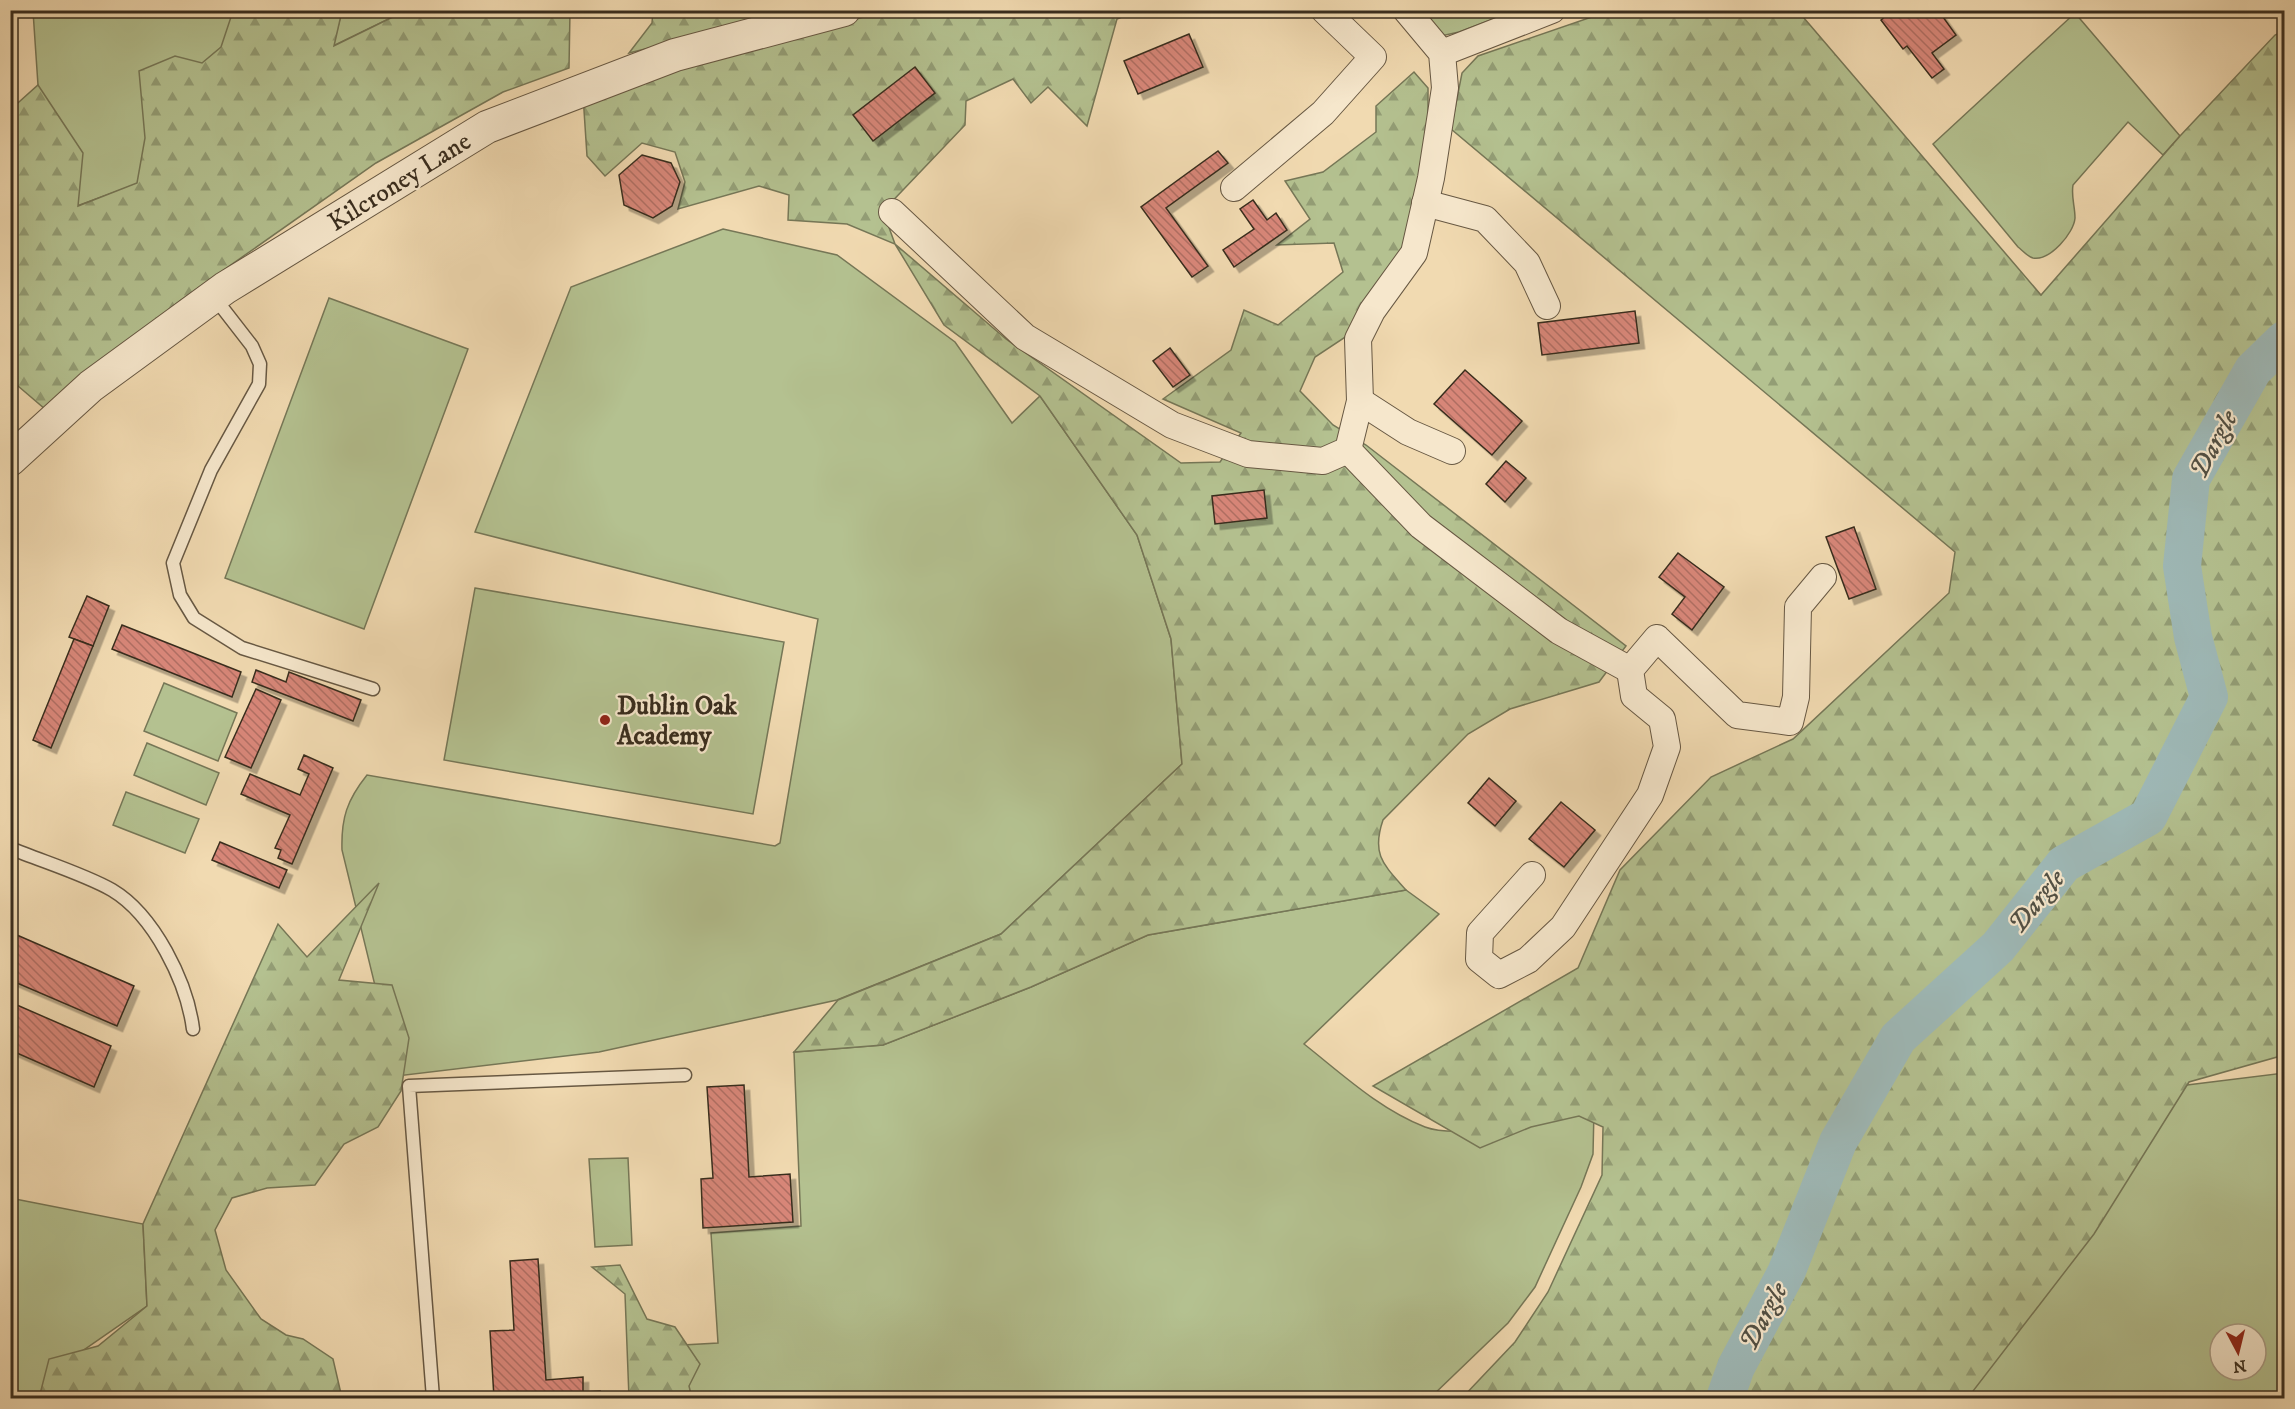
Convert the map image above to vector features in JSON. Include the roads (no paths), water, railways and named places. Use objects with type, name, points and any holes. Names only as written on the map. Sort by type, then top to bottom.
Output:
[{"type":"street","name":"Kilcroney Lane","points":[[10,460],[91,386],[213,296],[487,127],[675,55],[844,10]]},
{"type":"street","points":[[1234,188],[1323,113],[1373,57],[1324,10]]},
{"type":"street","points":[[1348,450],[1360,401],[1358,339],[1372,311],[1414,253],[1445,88],[1442,52],[1406,10]]},
{"type":"street","points":[[1442,52],[1552,10]]},
{"type":"street","points":[[1425,204],[1485,219],[1527,263],[1547,306]]},
{"type":"street","points":[[892,212],[1025,337],[1172,425],[1248,454],[1323,461],[1348,450]]},
{"type":"street","points":[[1360,401],[1408,432],[1452,451]]},
{"type":"street","points":[[1348,450],[1421,526],[1559,631],[1630,670]]},
{"type":"street","points":[[1532,875],[1480,933],[1479,959],[1499,975],[1528,960],[1563,927],[1650,795],[1667,747],[1662,718],[1634,696],[1630,670],[1657,638],[1737,715],[1790,722],[1796,697],[1798,607],[1823,577]]},
{"type":"lane","points":[[213,296],[252,346],[260,364],[259,384],[211,470],[173,563],[180,595],[194,618],[243,648],[373,689]]},
{"type":"lane","points":[[10,848],[112,891],[146,920],[172,962],[191,1012],[193,1029]]},
{"type":"lane","points":[[433,1398],[409,1086],[686,1074]]},
{"type":"waterway","name":"Dargle","points":[[1725,1398],[1736,1367],[1786,1273],[1838,1142],[1898,1038],[1998,947],[2064,864],[2148,817],[2209,697],[2193,637],[2182,566],[2191,479],[2253,370],[2284,340]]},
{"type":"place","name":"Dublin Oak Academy","points":[[605,720]]}]
